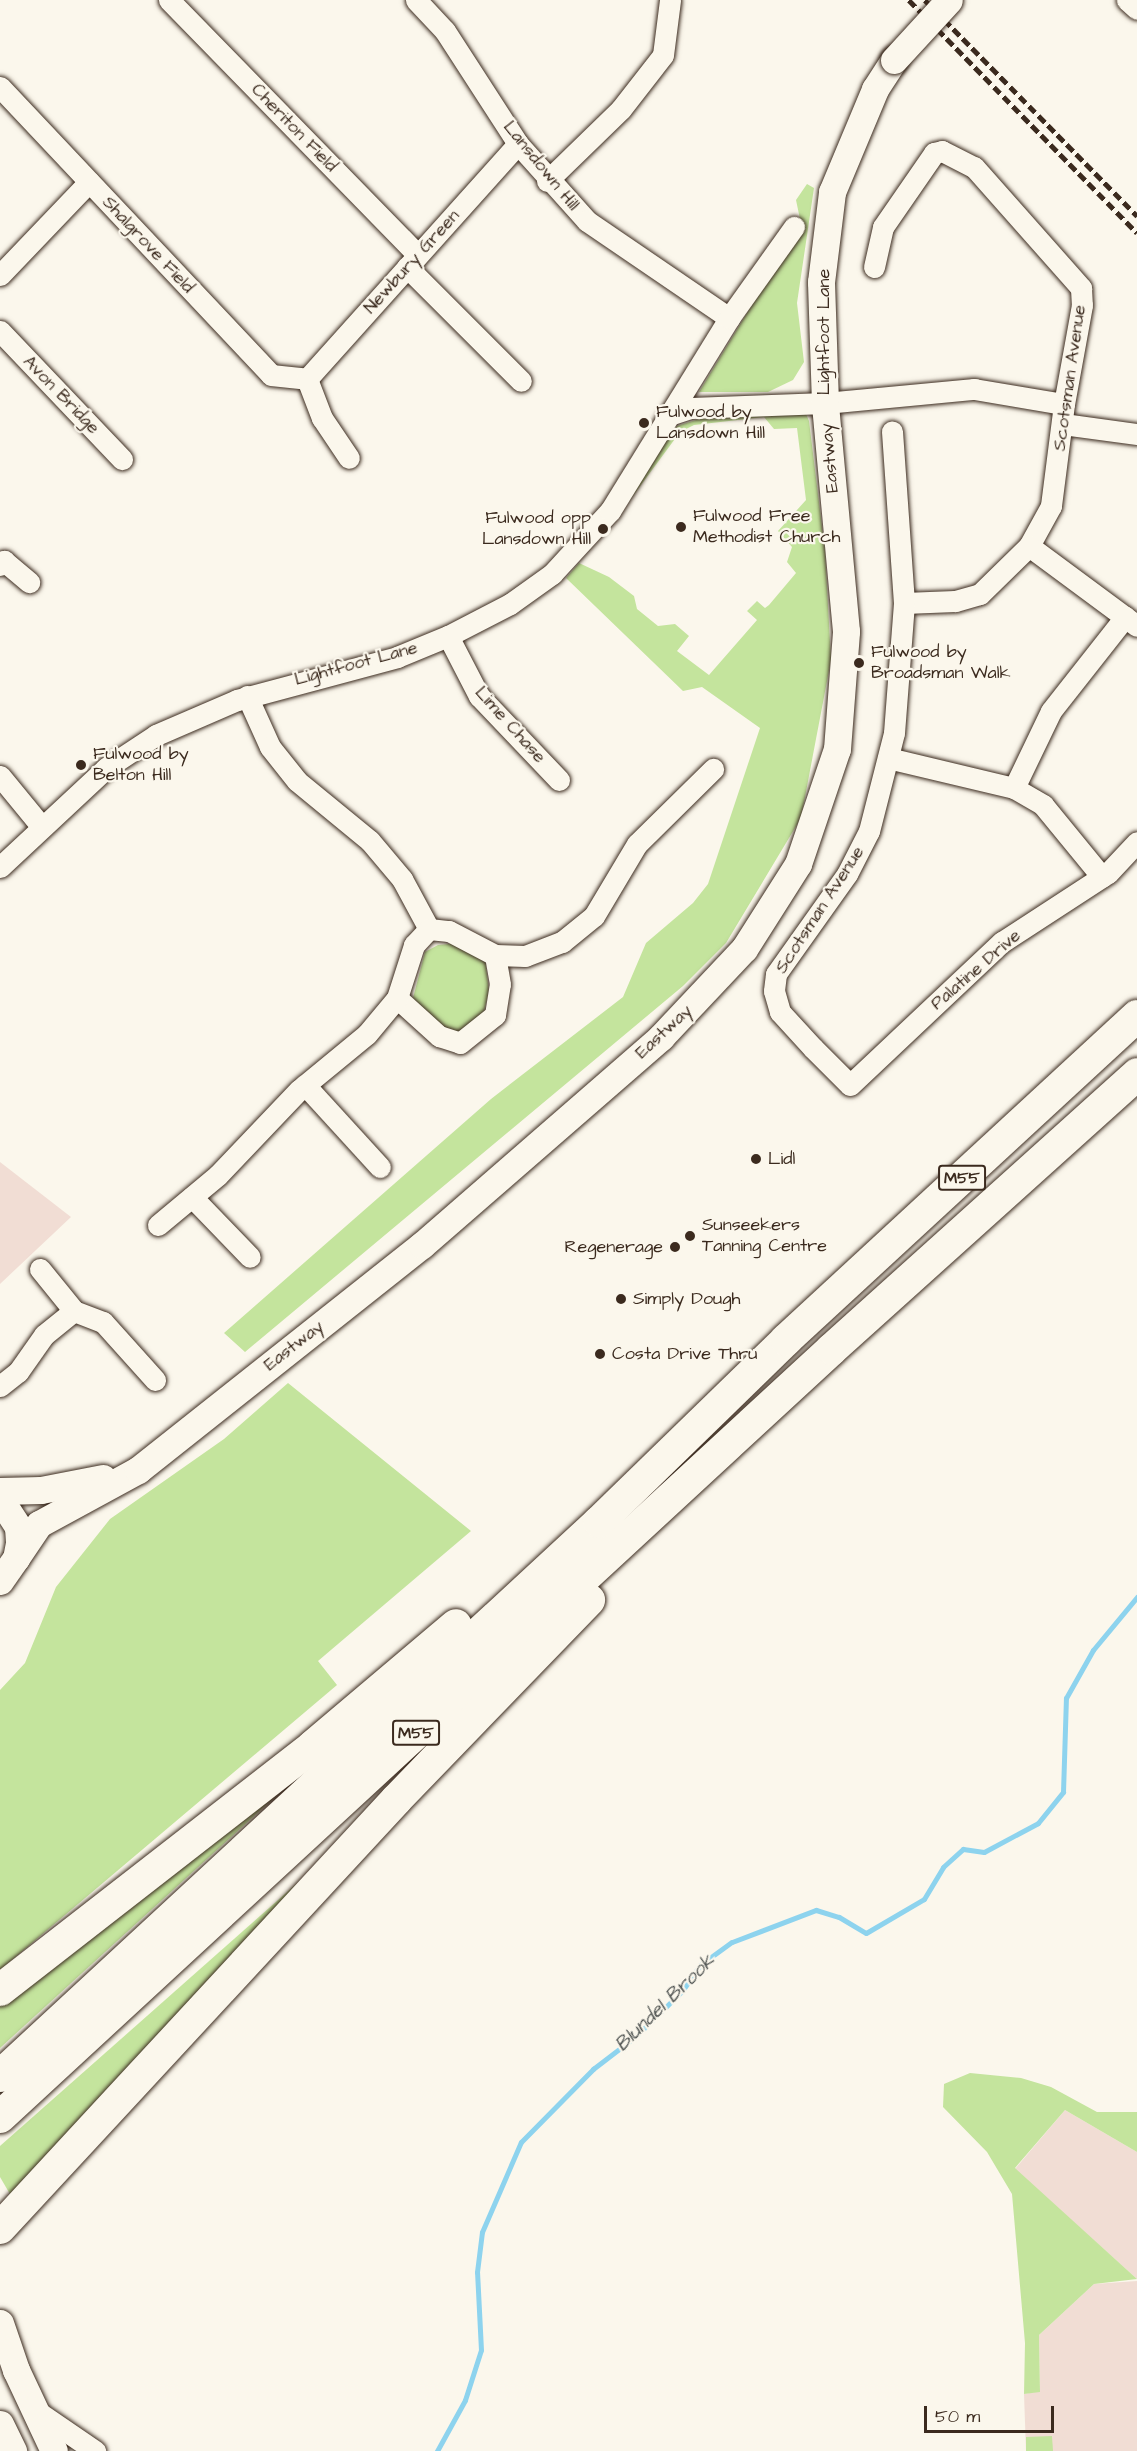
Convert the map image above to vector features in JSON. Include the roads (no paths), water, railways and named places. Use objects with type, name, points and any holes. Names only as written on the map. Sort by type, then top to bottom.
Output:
[{"type":"highway","name":"M55","points":[[0,2076],[599,1522],[786,1340],[1137,1016]]},
{"type":"highway","name":"M55","points":[[0,2117],[832,1349],[1137,1074]]},
{"type":"highway","name":"M55","points":[[0,1990],[356,1710],[786,1340]]},
{"type":"highway","name":"M55","points":[[8,2219],[396,1800],[832,1349]]},
{"type":"main road","name":"Lightfoot Lane","points":[[825,404],[820,282],[832,192],[875,88],[894,60],[949,0]]},
{"type":"main road","name":"Eastway","points":[[1,1583],[34,1530],[51,1515],[138,1470],[422,1245],[661,1037],[744,949],[798,864],[837,749],[846,631],[825,404]]},
{"type":"main road","name":"Eastway","points":[[0,1491],[41,1490],[138,1470]]},
{"type":"main road","points":[[0,1499],[18,1527],[16,1558]]},
{"type":"main road","points":[[0,2323],[34,2410],[54,2451]]},
{"type":"main road","points":[[0,2424],[14,2451]]},
{"type":"street","name":"Cheriton Field","points":[[169,0],[413,261],[521,381]]},
{"type":"street","name":"Lansdown Hill","points":[[416,0],[445,31],[518,144],[547,180],[587,221],[637,259],[729,318]]},
{"type":"street","points":[[547,180],[621,109],[663,55],[670,0]]},
{"type":"street","points":[[1127,0],[1137,9]]},
{"type":"street","name":"Shalgrove Field","points":[[0,87],[271,375],[307,379]]},
{"type":"street","name":"Newbury Green","points":[[307,379],[518,144]]},
{"type":"street","name":"Scotsman Avenue","points":[[874,267],[883,227],[934,153],[942,151],[974,167],[1081,288],[1082,305],[1063,414],[1051,507],[1029,546],[980,594],[955,601],[904,603]]},
{"type":"street","points":[[0,275],[89,182]]},
{"type":"street","name":"Lightfoot Lane","points":[[0,867],[41,826],[106,768],[156,735],[247,696],[397,657],[448,636],[510,604],[552,574],[609,511],[672,414],[729,318],[794,227]]},
{"type":"street","name":"Avon Bridge","points":[[0,330],[122,459]]},
{"type":"street","points":[[307,379],[322,418],[349,458]]},
{"type":"street","points":[[825,404],[974,389],[1137,434]]},
{"type":"street","name":"Lightfoot Lane","points":[[672,414],[691,408],[825,404]]},
{"type":"street","name":"Scotsman Avenue","points":[[850,1085],[780,1012],[775,982],[782,962],[847,874],[869,831],[888,758],[904,603],[892,431]]},
{"type":"street","points":[[1014,788],[1051,711],[1131,621],[1029,546]]},
{"type":"street","points":[[0,565],[4,561],[28,582]]},
{"type":"street","name":"Lime Chase","points":[[448,636],[479,696],[560,780]]},
{"type":"street","points":[[247,696],[270,747],[297,781],[370,841],[402,879],[429,929]]},
{"type":"street","points":[[888,758],[1014,788],[1043,805],[1102,877]]},
{"type":"street","points":[[429,929],[449,931],[495,955],[525,956],[562,942],[594,916],[637,844],[713,769]]},
{"type":"street","points":[[0,776],[41,826]]},
{"type":"street","name":"Palatine Drive","points":[[850,1085],[1002,942],[1102,877],[1137,842]]},
{"type":"street","points":[[158,1225],[192,1197],[305,1085],[368,1034],[397,998],[414,945],[429,929]]},
{"type":"street","points":[[397,998],[425,1026],[460,1042],[495,1016],[500,984],[495,955]]},
{"type":"street","points":[[305,1085],[380,1167]]},
{"type":"street","points":[[192,1197],[250,1257]]},
{"type":"street","points":[[40,1269],[74,1311],[103,1322],[155,1380]]},
{"type":"street","points":[[0,1386],[18,1372],[44,1335],[74,1311]]},
{"type":"street","points":[[34,2410],[95,2451]]},
{"type":"waterway","name":"Blundel Brook","points":[[437,2451],[465,2400],[481,2350],[477,2272],[482,2232],[521,2142],[593,2069],[636,2036],[682,1991],[700,1965],[732,1942],[816,1910],[839,1917],[866,1933],[924,1899],[943,1867],[963,1849],[984,1852],[1038,1823],[1063,1792],[1066,1698],[1093,1650],[1137,1597]]},
{"type":"railway","points":[[909,0],[1137,233]]},
{"type":"railway","points":[[925,0],[1137,216]]},
{"type":"place","name":"Fulwood by Lansdown Hill","points":[[644,423]]},
{"type":"place","name":"Fulwood Free Methodist Church","points":[[681,527]]},
{"type":"place","name":"Fulwood opp Lansdown Hill","points":[[603,529]]},
{"type":"place","name":"Fulwood by Broadsman Walk","points":[[859,663]]},
{"type":"place","name":"Fulwood by Belton Hill","points":[[81,765]]},
{"type":"place","name":"Lidl","points":[[756,1159]]},
{"type":"place","name":"Sunseekers Tanning Centre","points":[[690,1236]]},
{"type":"place","name":"Regenerage","points":[[675,1247]]},
{"type":"place","name":"Simply Dough","points":[[621,1299]]},
{"type":"place","name":"Costa Drive Thru","points":[[600,1354]]}]
